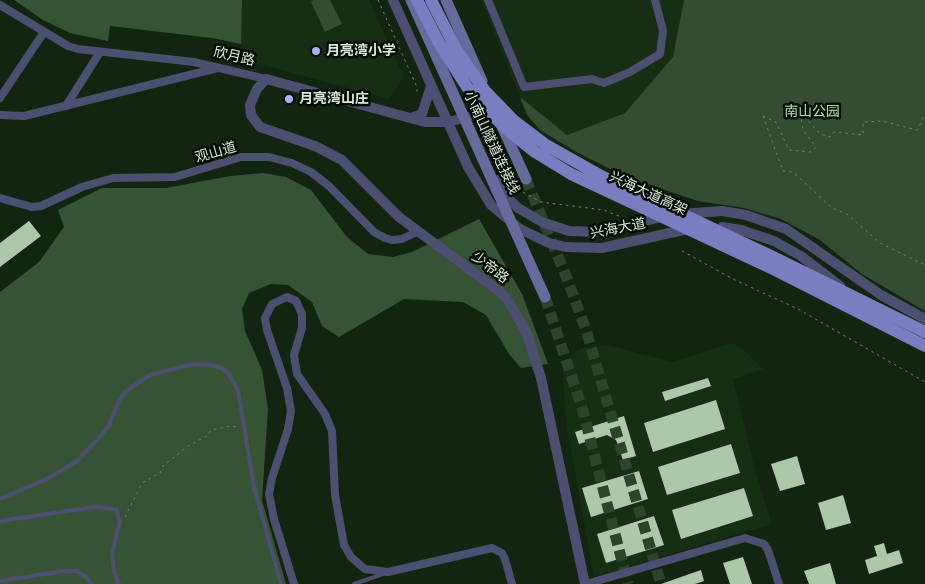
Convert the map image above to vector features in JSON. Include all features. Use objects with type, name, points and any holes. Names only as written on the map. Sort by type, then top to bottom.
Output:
[{"type":"main road","name":"小南山隧道连接线","points":[[411,0],[545,297]]},
{"type":"main road","name":"兴海大道高架","points":[[418,0],[439,43],[467,87],[504,128],[535,152],[584,180],[769,267],[925,346]]},
{"type":"main road","name":"兴海大道高架","points":[[431,0],[457,51],[485,91],[513,120],[546,145],[601,176],[773,257],[925,332]]},
{"type":"main road","name":"小南山隧道连接线","points":[[446,0],[526,179]]},
{"type":"street","name":"兴海大道","points":[[392,0],[474,180],[491,205],[520,229],[549,243],[566,247],[602,248],[672,231],[722,227],[759,235],[789,249],[925,346]]},
{"type":"street","name":"兴海大道","points":[[418,0],[498,182],[518,208],[542,222],[557,228],[588,232],[599,232],[670,215],[722,211],[746,215],[786,229],[804,239],[881,295],[925,319]]},
{"type":"street","points":[[488,0],[524,87],[592,79],[604,83],[630,72],[660,54],[663,30],[655,0]]},
{"type":"street","name":"欣月路","points":[[0,5],[68,46],[100,52],[223,67],[425,122],[448,122],[468,117]]},
{"type":"street","points":[[0,98],[44,32]]},
{"type":"street","points":[[66,106],[100,52]]},
{"type":"street","points":[[0,115],[24,116],[223,67]]},
{"type":"street","name":"少帝路","points":[[266,79],[257,89],[250,105],[251,115],[260,127],[315,146],[342,160],[417,232],[500,292],[524,327],[546,395],[585,584]]},
{"type":"street","points":[[411,118],[422,114],[431,85]]},
{"type":"street","name":"观山道","points":[[0,198],[32,206],[41,206],[82,187],[113,178],[175,177],[241,157],[269,157],[292,163],[311,172],[329,186],[374,232],[385,238],[392,240],[402,239],[417,232]]},
{"type":"street","points":[[294,584],[274,519],[269,494],[272,478],[288,430],[291,411],[287,388],[267,330],[266,318],[272,304],[287,297],[296,301],[302,314],[302,328],[294,355],[297,374],[325,414],[332,431],[335,495],[344,545],[351,557],[365,569],[388,572],[492,548],[502,553],[512,584]]},
{"type":"street","points":[[585,584],[745,538],[757,540],[764,544],[779,584]]},
{"type":"lane","points":[[0,499],[45,480],[76,462],[94,444],[109,424],[120,399],[126,391],[150,375],[194,364],[222,368],[230,376],[238,390],[254,487],[281,584]]},
{"type":"lane","points":[[0,521],[95,507],[116,509],[120,522],[112,553],[114,571],[119,584]]},
{"type":"lane","points":[[0,581],[64,570],[76,571],[87,578],[91,584]]},
{"type":"lane","points":[[354,584],[368,577],[388,572]]},
{"type":"path","points":[[378,0],[416,85],[418,103]]},
{"type":"path","points":[[925,115],[917,130],[882,121],[864,122],[863,134],[834,132],[830,137],[820,134],[805,117],[801,119],[803,130],[816,146],[811,152],[789,150],[776,122],[763,116],[783,171],[793,172],[832,208],[847,214],[880,243],[925,265]]},
{"type":"path","points":[[682,251],[733,279],[798,308],[925,382]]},
{"type":"path","points":[[123,521],[142,483],[160,473],[163,466],[188,446],[207,436],[212,430],[231,426],[239,428],[244,434]]},
{"type":"shaded area","points":[[14,0],[242,0],[241,44],[212,38],[110,26],[108,41],[70,33],[43,20]]},
{"type":"shaded area","name":"月亮湾小学","points":[[242,0],[369,0],[404,77],[389,99],[240,59]]},
{"type":"shaded area","points":[[481,0],[684,0],[673,57],[625,113],[566,135],[520,97]]},
{"type":"shaded area","points":[[263,173],[286,177],[311,190],[347,237],[368,254],[393,257],[412,252],[479,219],[522,294],[548,364],[521,368],[509,354],[486,315],[463,302],[404,299],[339,337],[322,326],[312,302],[288,285],[271,284],[249,293],[242,309],[245,331],[262,370],[268,409],[262,500],[286,584],[0,584],[0,292],[39,262],[64,227],[58,210],[102,188],[166,188],[230,176]]},
{"type":"shaded area","points":[[732,343],[743,349],[763,369],[733,379],[755,470],[772,524],[594,577],[567,428],[563,379],[565,365],[575,352],[585,347],[608,345],[672,362]]},
{"type":"green space","points":[[314,0],[330,0],[342,24],[325,32],[311,2]]},
{"type":"green space","name":"南山公园","points":[[684,0],[925,0],[925,311],[862,274],[820,240],[781,219],[744,208],[698,201],[629,178],[578,153],[540,130],[527,115],[520,97],[567,135],[625,113],[673,57]]},
{"type":"building","points":[[29,221],[41,236],[0,267],[0,243]]},
{"type":"building","points":[[708,378],[711,386],[665,401],[662,392]]},
{"type":"building","points":[[716,400],[725,429],[653,452],[644,423]]},
{"type":"building","points":[[624,416],[636,456],[623,460],[616,440],[607,435],[579,444],[575,432]]},
{"type":"building","points":[[731,444],[740,473],[667,495],[658,467]]},
{"type":"building","points":[[797,456],[805,484],[780,491],[771,464]]},
{"type":"building","points":[[639,471],[648,499],[591,517],[582,488]]},
{"type":"building","points":[[744,488],[753,516],[681,539],[672,510]]},
{"type":"building","points":[[843,495],[851,523],[826,530],[818,503]]},
{"type":"building","points":[[654,516],[664,545],[606,563],[597,534]]},
{"type":"building","points":[[884,543],[887,554],[899,550],[903,563],[869,574],[865,560],[877,556],[874,546]]},
{"type":"building","points":[[743,557],[752,584],[730,584],[723,563]]},
{"type":"building","points":[[830,563],[836,584],[809,584],[804,571]]},
{"type":"building","points":[[701,570],[704,581],[695,584],[661,584]]},
{"type":"tunnel","points":[[526,179],[586,330],[661,584]]},
{"type":"tunnel","points":[[545,297],[582,408],[628,584]]},
{"type":"place","name":"月亮湾小学","points":[[316,51]]},
{"type":"place","name":"月亮湾山庄","points":[[289,99]]}]
